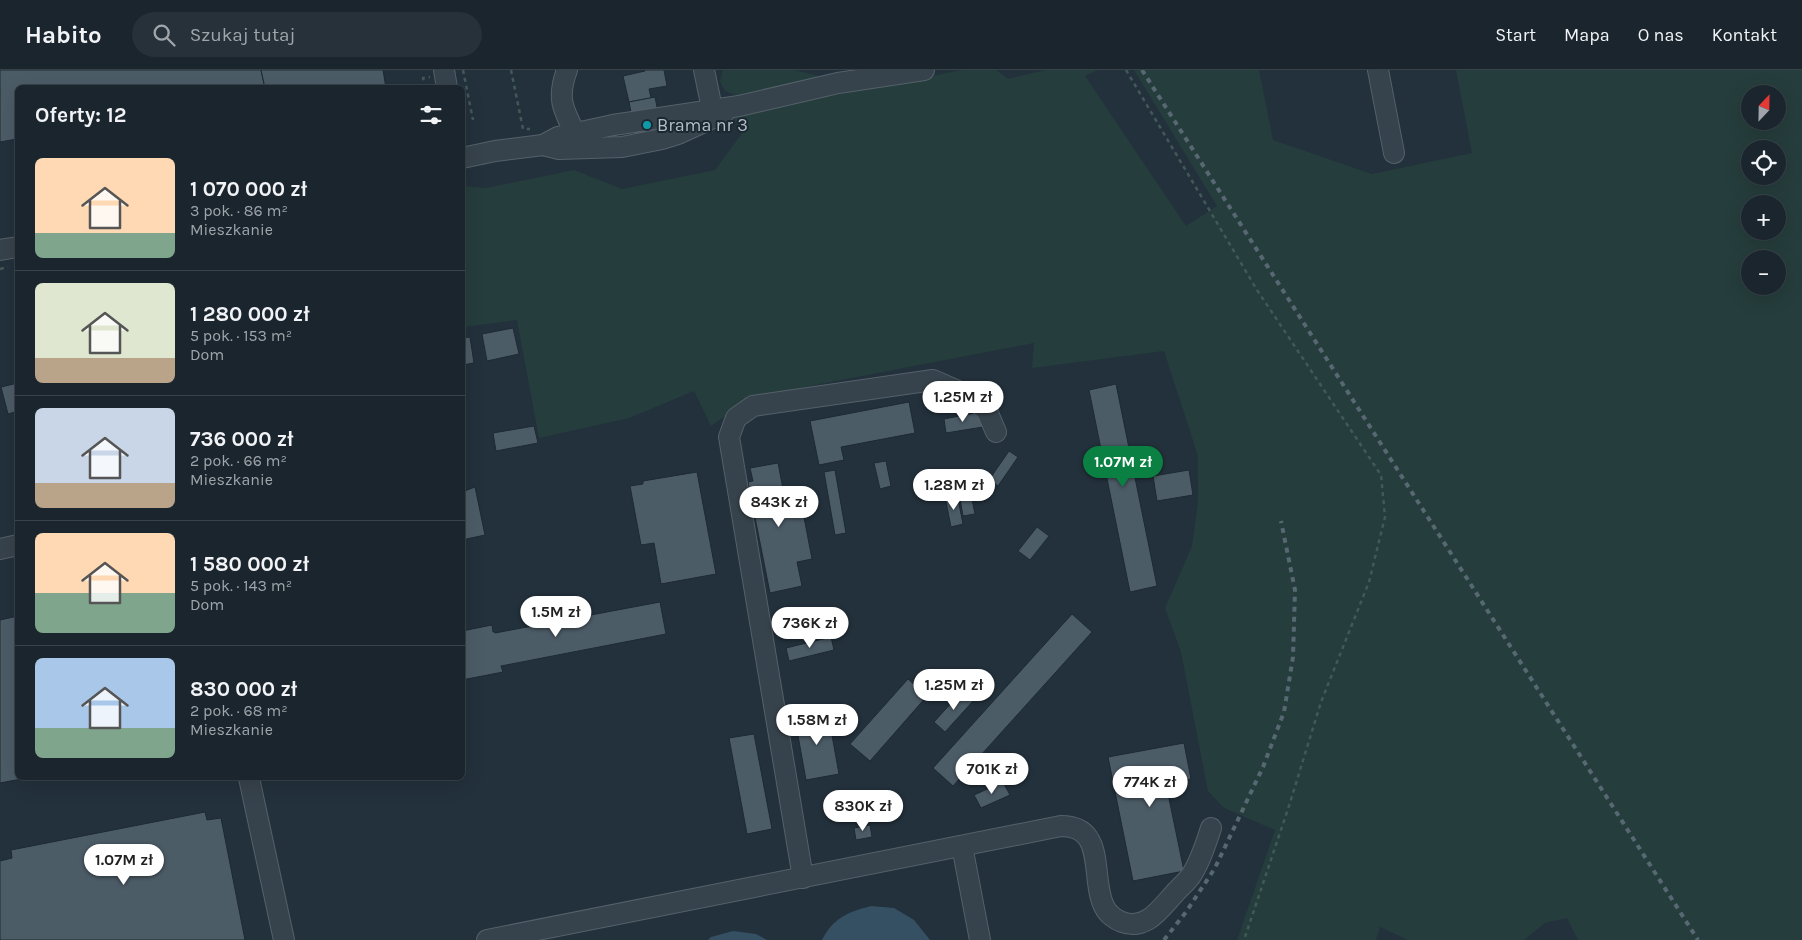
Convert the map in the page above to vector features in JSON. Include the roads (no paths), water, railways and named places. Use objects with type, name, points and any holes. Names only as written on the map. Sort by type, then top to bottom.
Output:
[{"type":"street","points":[[444,70],[446,85]]},
{"type":"street","points":[[568,70],[562,83],[560,95],[562,106],[574,133]]},
{"type":"street","points":[[704,70],[713,114]]},
{"type":"street","points":[[833,70],[867,79]]},
{"type":"street","points":[[465,157],[496,151],[539,137],[558,137],[630,122],[713,114],[739,106],[838,83],[924,70]]},
{"type":"street","points":[[1378,70],[1394,153]]},
{"type":"street","points":[[539,137],[559,149],[622,147],[662,139],[692,129],[713,114]]},
{"type":"street","points":[[0,250],[15,248]]},
{"type":"street","points":[[803,878],[729,437],[736,418],[753,406],[933,380],[972,397],[987,411],[996,432]]},
{"type":"street","points":[[0,549],[15,546]]},
{"type":"street","points":[[249,780],[284,940]]},
{"type":"street","points":[[487,940],[1062,826],[1071,826],[1087,836],[1091,845],[1101,899],[1105,910],[1118,921],[1134,925],[1149,920],[1191,876],[1211,828]]},
{"type":"street","points":[[962,846],[980,940]]},
{"type":"water","points":[[871,906],[894,908],[914,920],[930,940],[822,940],[826,932],[836,921],[855,911]]},
{"type":"water","points":[[733,931],[756,934],[767,940],[708,940],[711,937]]},
{"type":"railway","points":[[1142,70],[1698,940]]},
{"type":"railway","points":[[1164,940],[1186,912],[1215,868],[1263,767],[1284,712],[1293,657],[1295,590],[1281,521]]},
{"type":"place","name":"Brama nr 3","points":[[647,125]]}]
